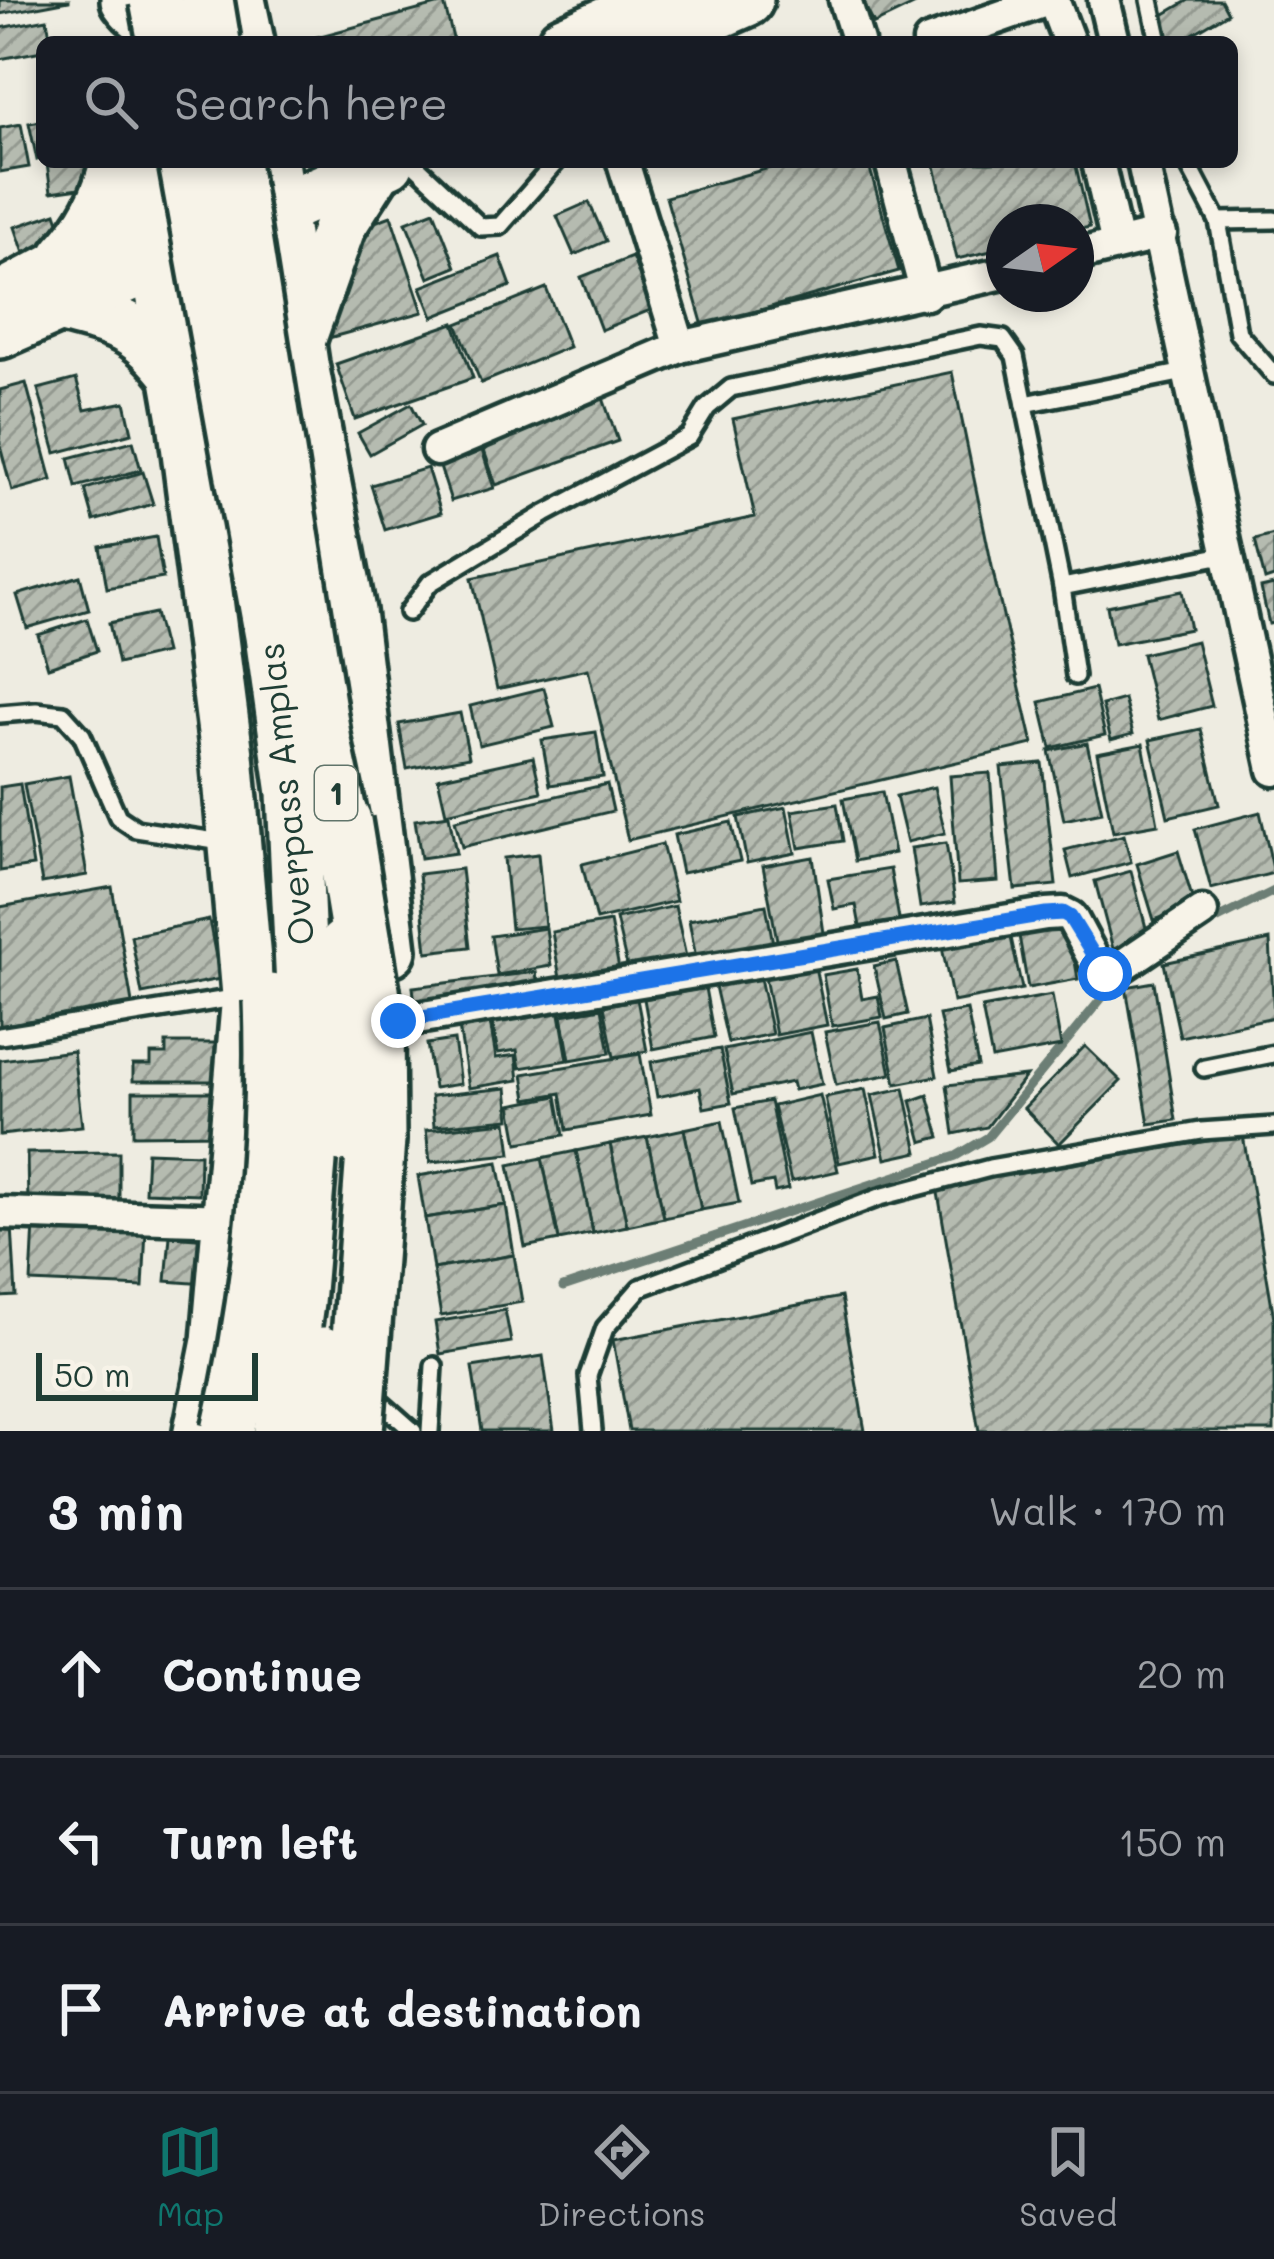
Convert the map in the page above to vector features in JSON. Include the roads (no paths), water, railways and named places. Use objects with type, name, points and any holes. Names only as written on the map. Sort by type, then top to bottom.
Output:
[{"type":"highway","points":[[342,821],[375,1022],[376,1140],[354,1416]]},
{"type":"main road","points":[[111,0],[117,36]]},
{"type":"main road","points":[[127,0],[146,19],[166,25],[199,17],[233,20]]},
{"type":"main road","points":[[156,0],[163,36]]},
{"type":"main road","points":[[578,36],[661,0]]},
{"type":"main road","points":[[665,36],[747,0]]},
{"type":"main road","points":[[60,287],[112,183],[115,168]]},
{"type":"main road","points":[[141,168],[179,387],[248,995],[218,1341],[200,1431]]},
{"type":"main road","name":"Overpass Amplas","points":[[185,168],[271,636],[295,817],[310,1162],[298,1304],[280,1431]]},
{"type":"main road","name":"Overpass Amplas","points":[[234,168],[325,741],[342,821],[345,1016],[339,1172],[316,1431]]},
{"type":"main road","points":[[0,332],[60,287],[272,178],[358,168]]},
{"type":"main road","points":[[179,387],[253,373],[300,353],[340,225],[389,168]]},
{"type":"main road","points":[[272,178],[349,611],[398,1021],[395,1209],[354,1416]]},
{"type":"main road","points":[[0,298],[60,287],[153,343],[179,387]]},
{"type":"main road","points":[[215,336],[219,490],[259,801],[272,1060],[256,1276],[228,1431]]},
{"type":"street","points":[[845,0],[856,36]]},
{"type":"street","points":[[1104,0],[1113,36]]},
{"type":"street","points":[[941,36],[999,8],[1045,2],[1055,5],[1068,36]]},
{"type":"street","points":[[625,168],[680,347]]},
{"type":"street","points":[[893,168],[926,294]]},
{"type":"street","points":[[1099,168],[1117,244]]},
{"type":"street","points":[[1145,168],[1268,709],[1274,770]]},
{"type":"street","points":[[1094,250],[1161,233]]},
{"type":"street","points":[[437,450],[680,347],[986,279]]},
{"type":"street","points":[[398,1021],[1046,914],[1070,917],[1100,971],[1111,974],[1202,912]]},
{"type":"street","points":[[0,1213],[230,1220]]},
{"type":"lane","points":[[1150,0],[1158,36]]},
{"type":"lane","points":[[398,168],[482,227],[500,226],[551,168]]},
{"type":"lane","points":[[1190,168],[1218,221],[1238,333],[1274,374]]},
{"type":"lane","points":[[1218,221],[1274,220]]},
{"type":"lane","points":[[408,612],[430,583],[545,514],[689,437],[707,408],[731,388],[981,335],[1003,339],[1016,356],[1075,676]]},
{"type":"lane","points":[[1025,404],[1190,371]]},
{"type":"lane","points":[[1062,587],[1229,554]]},
{"type":"lane","points":[[0,714],[64,714],[82,735],[118,817],[136,829],[234,844]]},
{"type":"lane","points":[[0,1036],[248,995]]},
{"type":"lane","points":[[1204,1068],[1274,1054]]},
{"type":"lane","points":[[593,1431],[588,1376],[605,1328],[640,1288],[880,1197],[990,1168],[1201,1131],[1274,1126]]},
{"type":"lane","points":[[430,1431],[434,1366]]},
{"type":"lane","points":[[354,1416],[413,1431]]},
{"type":"waterway","points":[[1208,924],[1274,891]]},
{"type":"waterway","points":[[563,1287],[956,1156],[988,1137],[1106,993],[1120,984]]}]
